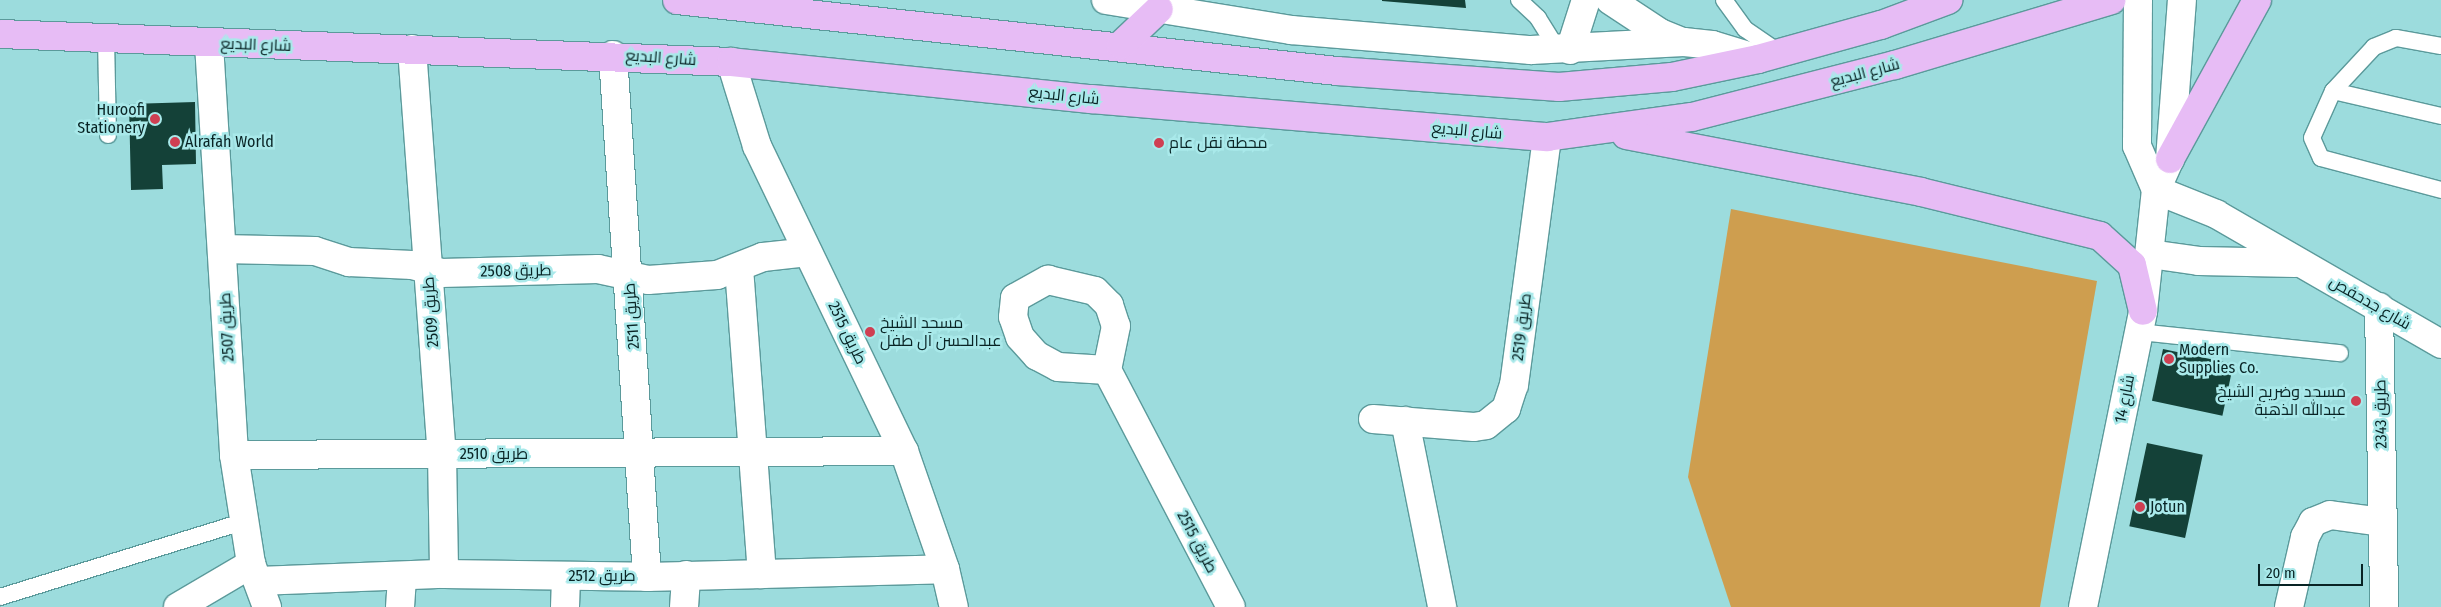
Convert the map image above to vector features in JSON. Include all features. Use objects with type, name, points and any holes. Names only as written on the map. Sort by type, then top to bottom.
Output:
[{"type":"main road","points":[[677,0],[785,6],[1337,71],[1559,87],[1672,77],[1769,56],[1948,0]]},
{"type":"main road","name":"شارع البديع","points":[[0,34],[209,44],[613,55],[731,62],[1091,99],[1546,137],[1608,132],[1692,117],[1895,65],[2110,0]]},
{"type":"main road","points":[[2170,159],[2257,0]]},
{"type":"main road","points":[[1120,45],[1151,4]]},
{"type":"main road","points":[[1608,132],[1921,192],[2100,236],[2132,265],[2141,322]]},
{"type":"street","points":[[1106,0],[1151,4],[1291,30],[1564,50],[1684,42],[1712,45],[1769,56]]},
{"type":"street","points":[[1564,50],[1586,0]]},
{"type":"street","points":[[1610,0],[1660,33],[1684,42]]},
{"type":"street","name":"شارع 14","points":[[2138,0],[2137,146],[2156,190]]},
{"type":"street","name":"شارع 14","points":[[2083,607],[2141,322],[2156,190],[2170,159],[2182,0]]},
{"type":"street","name":"طريق 2507","points":[[209,44],[234,456],[254,572],[267,607]]},
{"type":"street","name":"طريق 2509","points":[[412,49],[442,454],[444,574]]},
{"type":"street","name":"طريق 2511","points":[[613,55],[630,277],[647,577]]},
{"type":"street","name":"طريق 2515","points":[[731,62],[757,146],[904,451],[945,569],[954,607]]},
{"type":"street","name":"طريق 2519","points":[[1373,419],[1486,425],[1512,398],[1546,137]]},
{"type":"street","name":"شارع جدحفص","points":[[2156,190],[2191,201],[2441,344]]},
{"type":"street","name":"طريق 2508","points":[[222,249],[315,251],[349,262],[397,263],[428,270],[598,269],[648,280],[717,275],[763,257],[808,252]]},
{"type":"street","name":"شارع جدحفص","points":[[2150,254],[2199,261],[2298,263]]},
{"type":"street","points":[[739,268],[762,574]]},
{"type":"street","name":"طريق 2343","points":[[2379,307],[2384,607]]},
{"type":"street","name":"طريق 2515","points":[[1107,370],[1231,607]]},
{"type":"street","points":[[1405,421],[1442,607]]},
{"type":"street","name":"طريق 2510","points":[[234,456],[904,451]]},
{"type":"street","points":[[2289,607],[2305,537],[2313,522],[2330,516],[2382,522]]},
{"type":"street","name":"طريق 2512","points":[[254,572],[402,577],[444,574],[647,577],[945,569]]},
{"type":"street","points":[[178,607],[254,572]]},
{"type":"street","points":[[684,607],[686,575]]},
{"type":"street","points":[[565,607],[566,576]]},
{"type":"street","points":[[400,607],[402,577]]},
{"type":"lane","points":[[1519,0],[1538,18],[1564,50]]},
{"type":"lane","points":[[1724,0],[1744,29],[1769,56]]},
{"type":"lane","points":[[2441,46],[2396,38],[2374,48],[2333,91],[2312,138],[2321,158],[2441,190]]},
{"type":"lane","points":[[106,39],[108,135]]},
{"type":"lane","points":[[2333,91],[2441,116]]},
{"type":"lane","points":[[2141,322],[2340,353]]},
{"type":"lane","points":[[0,597],[244,522]]},
{"type":"shaded area","points":[[1731,209],[2097,281],[2040,607],[1731,607],[1688,477]]},
{"type":"building","points":[[1465,0],[1466,8],[1382,1]]},
{"type":"building","points":[[195,102],[196,164],[162,165],[163,189],[131,190],[129,104]]},
{"type":"building","points":[[2163,349],[2233,364],[2222,416],[2152,401]]},
{"type":"building","points":[[2147,443],[2203,455],[2185,538],[2129,526]]},
{"type":"place","name":"Huroofi Stationery","points":[[155,119]]},
{"type":"place","name":"Alrafah World","points":[[175,142]]},
{"type":"place","name":"محطة نقل عام","points":[[1159,143]]},
{"type":"place","name":"مسجد الشيخ عبدالحسن آل طفل","points":[[870,332]]},
{"type":"place","name":"Modern Supplies Co.","points":[[2169,359]]},
{"type":"place","name":"مسجد وضريح الشيخ عبدالله الذهبة","points":[[2356,401]]},
{"type":"place","name":"Jotun","points":[[2140,507]]}]
